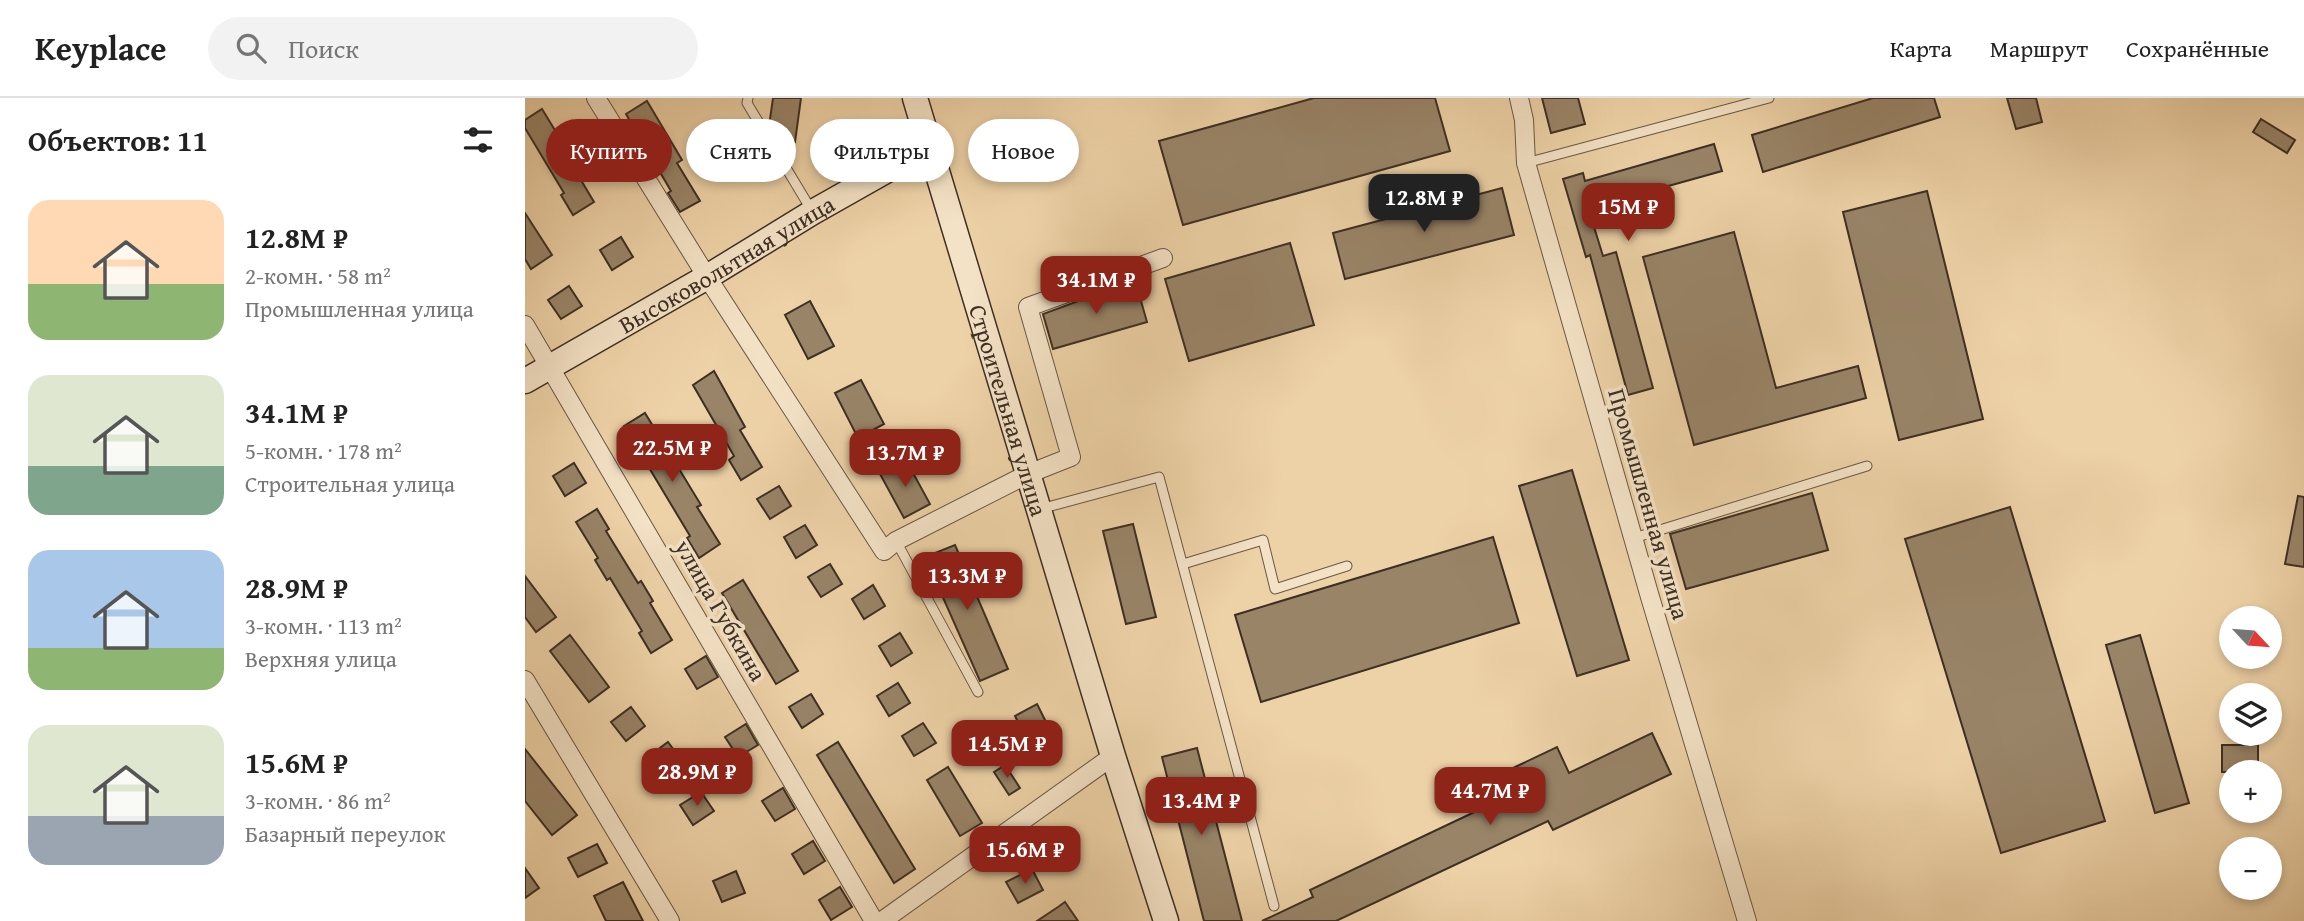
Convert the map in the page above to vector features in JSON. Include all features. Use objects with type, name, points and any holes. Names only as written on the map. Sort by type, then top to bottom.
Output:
[{"type":"main road","name":"Строительная улица","points":[[915,98],[921,119]]},
{"type":"main road","name":"Высоковольтная улица","points":[[525,382],[866,182]]},
{"type":"main road","name":"Строительная улица","points":[[939,182],[1113,756],[1166,921]]},
{"type":"street","points":[[596,98],[707,277],[884,551],[896,541],[1028,474],[1071,457],[1028,307],[1163,258]]},
{"type":"street","name":"Промышленная улица","points":[[1519,98],[1524,120],[1526,163],[1633,538],[1747,921]]},
{"type":"street","name":"улица Губкина","points":[[525,325],[874,921]]},
{"type":"street","points":[[525,680],[670,921]]},
{"type":"street","points":[[882,921],[1113,756]]},
{"type":"lane","points":[[1526,163],[1769,98]]},
{"type":"lane","points":[[746,100],[813,212]]},
{"type":"lane","points":[[1633,538],[1867,466]]},
{"type":"lane","points":[[1039,510],[1159,477],[1274,906]]},
{"type":"lane","points":[[1183,564],[1263,540],[1275,589],[1347,566]]},
{"type":"lane","points":[[896,541],[978,692]]},
{"type":"building","points":[[773,98],[801,98],[796,135],[796,119],[770,119]]},
{"type":"building","points":[[1314,98],[1435,98],[1450,151],[1183,225],[1159,141]]},
{"type":"building","points":[[1542,98],[1578,98],[1585,124],[1551,133]]},
{"type":"building","points":[[1873,98],[1934,98],[1940,117],[1763,172],[1752,135]]},
{"type":"building","points":[[2007,98],[2036,98],[2042,122],[2016,129]]},
{"type":"building","points":[[647,101],[658,119],[629,119],[626,114]]},
{"type":"building","points":[[542,109],[548,119],[546,119],[546,163],[525,128],[525,120]]},
{"type":"building","points":[[2261,119],[2295,140],[2287,153],[2253,132]]},
{"type":"building","points":[[672,143],[682,160],[677,163],[686,182],[700,201],[680,212],[668,193],[671,191],[666,182],[672,182]]},
{"type":"building","points":[[1714,144],[1722,171],[1593,207],[1595,215],[1591,217],[1603,256],[1616,252],[1653,388],[1628,395],[1590,255],[1586,257],[1563,179],[1583,173],[1585,181]]},
{"type":"building","points":[[557,182],[582,182],[594,202],[573,215],[561,195],[564,193]]},
{"type":"building","points":[[1502,188],[1514,235],[1345,279],[1333,233]]},
{"type":"building","points":[[1927,191],[1983,419],[1899,440],[1843,212]]},
{"type":"building","points":[[525,213],[552,255],[531,269],[525,259]]},
{"type":"building","points":[[1734,232],[1776,388],[1858,366],[1866,398],[1694,445],[1643,257]]},
{"type":"building","points":[[621,237],[633,257],[612,270],[600,250]]},
{"type":"building","points":[[1290,243],[1314,325],[1189,361],[1165,279]]},
{"type":"building","points":[[1135,280],[1147,322],[1053,349],[1043,314]]},
{"type":"building","points":[[569,286],[582,306],[561,319],[548,300]]},
{"type":"building","points":[[810,301],[834,346],[808,359],[785,315]]},
{"type":"building","points":[[714,371],[745,427],[740,430],[762,467],[741,480],[729,460],[734,456],[693,385]]},
{"type":"building","points":[[861,380],[884,424],[858,438],[835,393]]},
{"type":"building","points":[[645,413],[701,505],[697,507],[720,544],[699,558],[687,538],[690,536],[624,426]]},
{"type":"building","points":[[906,460],[930,504],[904,518],[880,474]]},
{"type":"building","points":[[574,463],[586,483],[565,496],[553,476]]},
{"type":"building","points":[[1572,470],[1629,660],[1577,676],[1519,486]]},
{"type":"building","points":[[779,486],[791,506],[770,519],[757,499]]},
{"type":"building","points":[[1812,493],[1828,550],[1686,589],[1670,534]]},
{"type":"building","points":[[2298,496],[2304,497],[2304,567],[2285,564]]},
{"type":"building","points":[[2010,507],[2105,821],[2001,853],[1905,539]]},
{"type":"building","points":[[597,509],[609,529],[606,531],[638,583],[641,581],[653,601],[650,603],[672,640],[651,653],[639,633],[642,631],[610,578],[607,580],[595,560],[598,558],[576,522]]},
{"type":"building","points":[[1133,524],[1156,617],[1126,624],[1103,531]]},
{"type":"building","points":[[805,525],[817,545],[796,558],[784,537]]},
{"type":"building","points":[[1493,537],[1519,623],[1261,702],[1235,615]]},
{"type":"building","points":[[955,545],[1008,669],[980,681],[925,557]]},
{"type":"building","points":[[830,564],[842,584],[821,597],[808,577]]},
{"type":"building","points":[[525,576],[556,617],[536,632],[525,617]]},
{"type":"building","points":[[743,580],[798,671],[776,684],[722,593]]},
{"type":"building","points":[[873,585],[885,606],[864,619],[852,599]]},
{"type":"building","points":[[900,633],[912,653],[891,666],[879,646]]},
{"type":"building","points":[[570,635],[609,687],[589,702],[550,651]]},
{"type":"building","points":[[2140,635],[2189,803],[2155,813],[2106,645]]},
{"type":"building","points":[[706,656],[718,677],[697,689],[685,669]]},
{"type":"building","points":[[898,683],[910,703],[889,716],[877,696]]},
{"type":"building","points":[[811,694],[823,714],[802,728],[789,707]]},
{"type":"building","points":[[1037,704],[1054,738],[1031,750],[1015,716]]},
{"type":"building","points":[[631,707],[645,726],[626,741],[611,722]]},
{"type":"building","points":[[923,723],[936,743],[914,756],[902,736]]},
{"type":"building","points":[[746,724],[758,745],[738,757],[725,737]]},
{"type":"building","points":[[1652,733],[1671,774],[1553,830],[1548,821],[1336,921],[1262,921],[1313,897],[1310,890],[1523,789],[1513,768],[1557,747],[1569,773]]},
{"type":"building","points":[[668,742],[682,761],[662,776],[648,757]]},
{"type":"building","points":[[838,742],[915,869],[894,883],[817,755]]},
{"type":"building","points":[[2222,746],[2258,746],[2258,760],[2222,760]]},
{"type":"building","points":[[1197,748],[1242,921],[1204,921],[1162,757]]},
{"type":"building","points":[[525,749],[577,815],[552,835],[525,801]]},
{"type":"building","points":[[1005,765],[1020,788],[1009,795],[994,772]]},
{"type":"building","points":[[948,767],[982,823],[960,836],[927,780]]},
{"type":"building","points":[[783,788],[795,809],[775,821],[762,801]]},
{"type":"building","points":[[701,792],[714,811],[693,825],[680,805]]},
{"type":"building","points":[[813,841],[825,861],[804,874],[792,854]]},
{"type":"building","points":[[597,844],[607,863],[578,877],[568,858]]},
{"type":"building","points":[[525,868],[539,888],[525,898]]},
{"type":"building","points":[[1032,869],[1043,890],[1018,903],[1006,882]]},
{"type":"building","points":[[736,871],[745,893],[722,902],[713,881]]},
{"type":"building","points":[[623,882],[643,921],[606,921],[594,896]]},
{"type":"building","points":[[840,887],[852,907],[831,920],[819,900]]},
{"type":"building","points":[[1065,902],[1078,921],[1037,921],[1058,907]]}]
